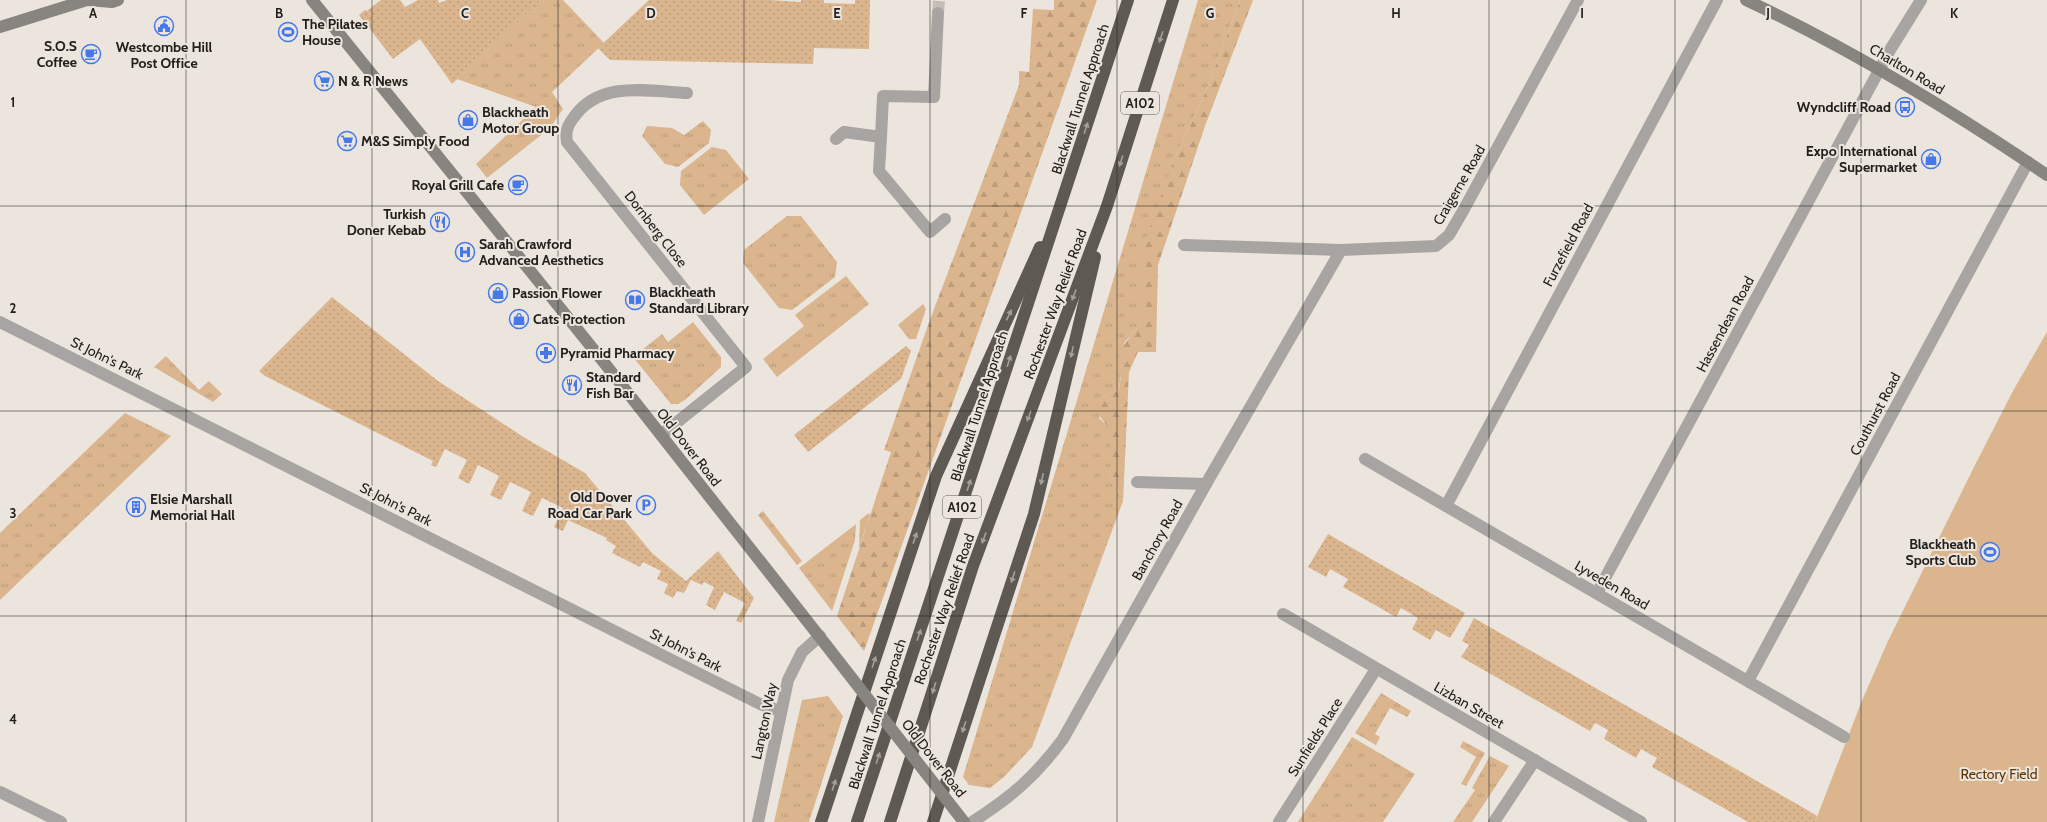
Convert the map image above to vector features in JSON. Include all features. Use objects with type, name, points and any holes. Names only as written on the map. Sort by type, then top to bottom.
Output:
[{"type":"highway","name":"Blackwall Tunnel Approach","points":[[857,822],[1066,192],[1128,0]]},
{"type":"highway","name":"A102","points":[[1107,206],[1173,0]]},
{"type":"highway","points":[[821,822],[936,476],[1066,192]]},
{"type":"highway","points":[[933,822],[1034,514],[1107,206]]},
{"type":"highway","name":"Rochester Way Relief Road","points":[[890,822],[974,566],[1107,206]]},
{"type":"main road","points":[[0,27],[87,0],[112,2],[118,0]]},
{"type":"main road","name":"Old Dover Road","points":[[312,0],[661,435],[964,822]]},
{"type":"main road","name":"Charlton Road","points":[[1746,0],[1825,38],[1948,110],[2047,175]]},
{"type":"street","name":"Craigerne Road","points":[[1184,245],[1341,250],[1436,246],[1449,235],[1578,0]]},
{"type":"street","name":"Furzefield Road","points":[[1446,506],[1716,0]]},
{"type":"street","name":"Hassendean Road","points":[[1597,594],[1880,70],[1921,0]]},
{"type":"street","points":[[938,13],[934,97],[883,96],[879,171],[930,232],[945,219]]},
{"type":"street","name":"Dornberg Close","points":[[661,435],[746,367],[567,142],[565,134],[569,124],[582,107],[591,99],[601,95],[615,91],[629,90],[687,93]]},
{"type":"street","points":[[836,139],[844,132],[881,137]]},
{"type":"street","name":"Couthurst Road","points":[[1748,681],[2028,162]]},
{"type":"street","name":"Banchory Road","points":[[972,822],[992,809],[1044,764],[1063,739],[1206,484],[1341,250]]},
{"type":"street","name":"St John's Park","points":[[0,322],[720,684],[780,712]]},
{"type":"street","name":"Lyveden Road","points":[[1365,459],[1844,736]]},
{"type":"street","points":[[1138,482],[1206,484]]},
{"type":"street","name":"Lizban Street","points":[[1283,614],[1641,822]]},
{"type":"street","name":"Langton Way","points":[[758,822],[780,712],[788,680],[797,658],[804,650],[823,640]]},
{"type":"street","name":"Sunfields Place","points":[[1279,822],[1376,669]]},
{"type":"street","points":[[1494,822],[1535,760]]},
{"type":"street","points":[[0,792],[61,822]]},
{"type":"green space","points":[[381,0],[400,0],[405,7],[418,0],[438,0],[439,3],[447,0],[541,0],[452,84],[420,39],[393,59],[359,15],[365,10],[367,11]]},
{"type":"green space","points":[[541,0],[563,0],[604,43],[552,92],[563,109],[550,128],[487,178],[476,164],[536,107],[457,79]]},
{"type":"green space","points":[[649,0],[769,0],[801,2],[801,0],[824,0],[824,3],[855,4],[855,0],[870,0],[869,49],[814,48],[813,64],[610,60],[598,48]]},
{"type":"green space","points":[[1054,0],[1097,0],[864,651],[837,616],[891,452],[884,450],[931,317],[1019,85],[1019,71],[1029,72],[1033,9],[1054,10]]},
{"type":"green space","points":[[1198,0],[1240,0],[1206,91],[1173,162],[1142,299],[1141,324],[1124,343],[1119,390],[1103,397],[1099,418],[1110,429],[1110,473],[1123,501],[1032,747],[1004,777],[990,788],[969,785],[963,777]]},
{"type":"green space","points":[[1240,0],[1253,0],[1205,126],[1158,265],[1156,352],[1138,352],[1129,372],[1123,501],[1110,473],[1110,430],[1095,410],[1103,397],[1119,390],[1121,375],[1115,371],[1120,351],[1141,324],[1141,254],[1173,162],[1206,91]]},
{"type":"green space","points":[[703,121],[711,130],[709,143],[678,167],[665,164],[642,136],[647,126],[672,128],[684,135]]},
{"type":"green space","points":[[712,147],[726,150],[749,179],[704,215],[680,185],[681,171]]},
{"type":"green space","points":[[787,216],[801,216],[837,262],[835,277],[792,310],[779,308],[743,263],[744,250]]},
{"type":"green space","points":[[846,276],[869,304],[777,377],[763,359],[804,326],[795,315]]},
{"type":"green space","points":[[332,297],[438,381],[525,438],[585,473],[652,553],[686,581],[718,551],[754,598],[741,623],[736,621],[745,603],[724,592],[715,610],[706,605],[714,587],[704,582],[702,585],[691,580],[684,593],[677,591],[673,598],[664,593],[668,584],[657,579],[661,571],[643,562],[640,567],[612,553],[616,546],[606,540],[607,538],[568,520],[563,531],[554,527],[563,508],[542,498],[533,516],[522,511],[531,492],[510,482],[501,500],[490,495],[499,476],[478,465],[469,484],[458,478],[467,460],[445,449],[436,467],[431,465],[433,461],[265,376],[259,371]]},
{"type":"green space","points":[[923,304],[926,309],[916,339],[909,339],[898,325]]},
{"type":"green space","points":[[693,322],[721,357],[721,367],[685,400],[678,404],[671,404],[633,357],[662,334],[668,342]]},
{"type":"green space","name":"Blackheath Sports Club","points":[[2047,332],[2047,822],[1815,822],[1861,703],[1888,641],[2014,389]]},
{"type":"green space","points":[[906,346],[911,351],[901,379],[808,452],[794,435]]},
{"type":"green space","points":[[166,356],[199,390],[209,381],[222,394],[213,402],[154,367]]},
{"type":"green space","points":[[125,413],[171,436],[0,600],[0,533]]},
{"type":"green space","points":[[763,511],[802,561],[797,565],[758,515]]},
{"type":"green space","points":[[869,513],[870,515],[859,549],[860,520]]},
{"type":"green space","points":[[856,524],[855,540],[832,611],[799,568]]},
{"type":"green space","points":[[1328,534],[1465,613],[1450,638],[1436,630],[1430,640],[1412,629],[1418,618],[1401,608],[1396,617],[1343,587],[1348,579],[1330,569],[1326,577],[1308,567]]},
{"type":"green space","points":[[1474,618],[1809,811],[1817,816],[1815,822],[1748,822],[1652,767],[1657,758],[1641,749],[1636,758],[1604,739],[1608,730],[1595,723],[1590,731],[1461,657],[1469,645],[1462,641]]},
{"type":"green space","points":[[1381,693],[1411,711],[1407,717],[1390,708],[1375,734],[1380,737],[1376,745],[1355,733]]},
{"type":"green space","points":[[828,696],[843,716],[809,822],[774,822],[802,700]]},
{"type":"green space","points":[[1352,737],[1415,774],[1383,822],[1298,822]]},
{"type":"green space","points":[[1463,741],[1485,753],[1466,786],[1461,784],[1476,757],[1460,747]]},
{"type":"green space","points":[[1490,756],[1509,766],[1472,822],[1453,822],[1475,790],[1472,788]]},
{"type":"tunnel","points":[[938,13],[939,0]]},
{"type":"place","name":"Westcombe Hill Post Office","points":[[164,26]]},
{"type":"place","name":"The Pilates House","points":[[288,32]]},
{"type":"place","name":"S.O.S Coffee","points":[[91,54]]},
{"type":"place","name":"N & R News","points":[[324,81]]},
{"type":"place","name":"Wyndcliff Road","points":[[1905,107]]},
{"type":"place","name":"Blackheath Motor Group","points":[[468,120]]},
{"type":"place","name":"M&S Simply Food","points":[[347,141]]},
{"type":"place","name":"Expo International Supermarket","points":[[1931,159]]},
{"type":"place","name":"Royal Grill Cafe","points":[[518,185]]},
{"type":"place","name":"Turkish Doner Kebab","points":[[440,222]]},
{"type":"place","name":"Sarah Crawford Advanced Aesthetics","points":[[465,252]]},
{"type":"place","name":"Passion Flower","points":[[498,293]]},
{"type":"place","name":"Blackheath Standard Library","points":[[635,300]]},
{"type":"place","name":"Cats Protection","points":[[519,319]]},
{"type":"place","name":"Pyramid Pharmacy","points":[[546,353]]},
{"type":"place","name":"Standard Fish Bar","points":[[572,385]]},
{"type":"place","name":"Old Dover Road Car Park","points":[[646,505]]},
{"type":"place","name":"Elsie Marshall Memorial Hall","points":[[136,507]]},
{"type":"place","name":"Blackheath Sports Club","points":[[1990,552]]},
{"type":"park label","name":"Rectory Field","points":[[1999,774]]}]
